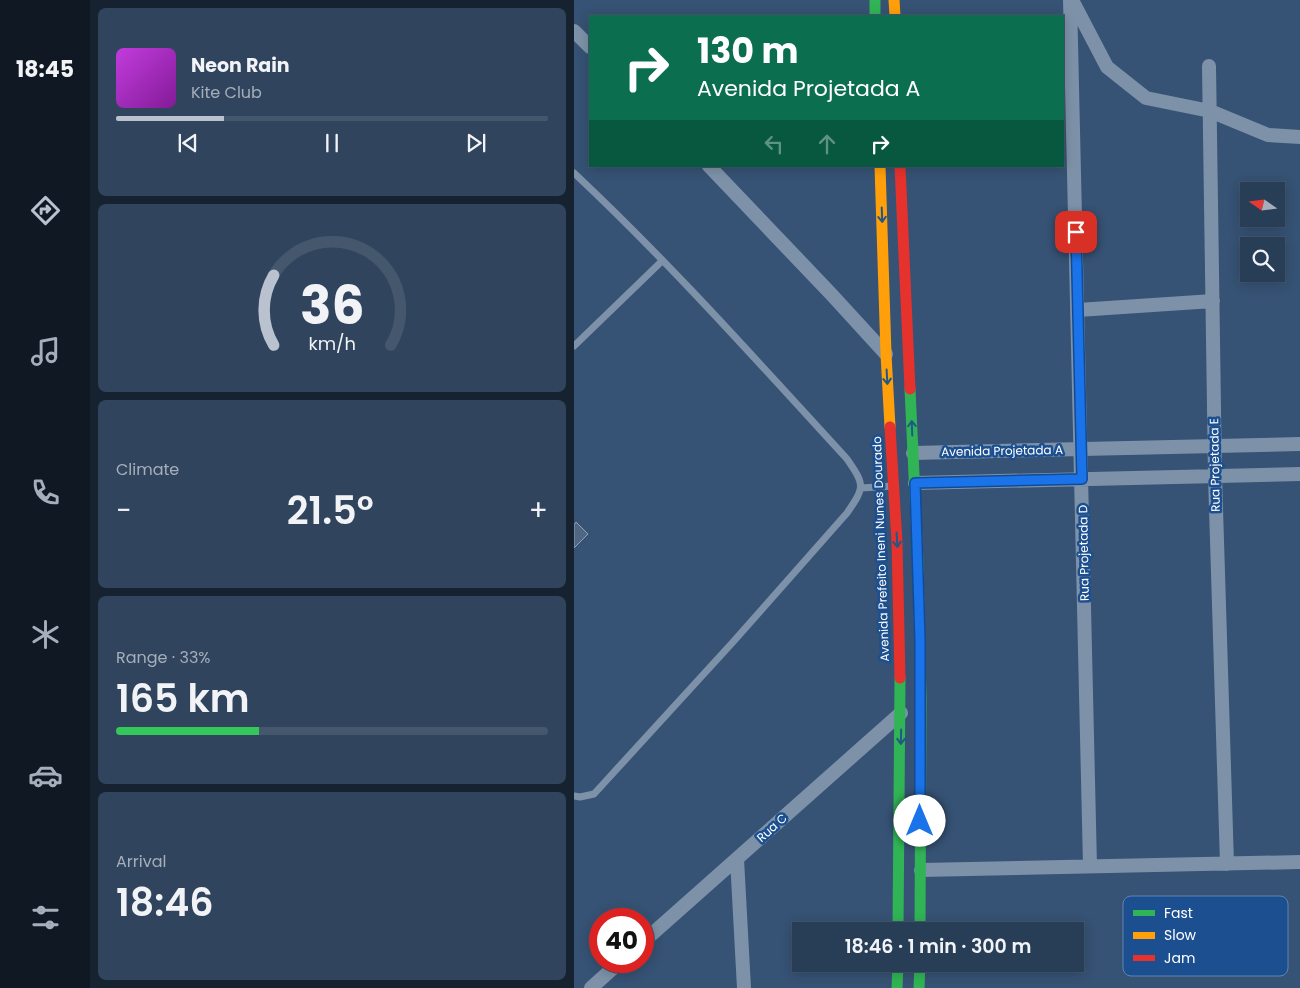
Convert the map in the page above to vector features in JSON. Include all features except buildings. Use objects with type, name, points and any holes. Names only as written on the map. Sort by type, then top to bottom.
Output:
[{"type":"street","points":[[875,15],[876,0]]},
{"type":"street","points":[[894,0],[895,15]]},
{"type":"street","points":[[1071,0],[1107,66],[1146,98],[1210,111],[1268,135],[1300,136]]},
{"type":"street","name":"Rua Projetada D","points":[[1071,0],[1090,866]]},
{"type":"street","points":[[574,31],[589,46]]},
{"type":"street","name":"Rua Projetada E","points":[[1209,66],[1215,476],[1227,864]]},
{"type":"street","points":[[710,167],[886,354]]},
{"type":"street","name":"Avenida Prefeito Ineni Nunes Dourado","points":[[880,167],[886,354],[897,542],[901,713],[898,922]]},
{"type":"street","points":[[900,167],[915,483],[920,689],[920,922]]},
{"type":"street","points":[[1078,310],[1212,301]]},
{"type":"street","name":"Avenida Projetada A","points":[[913,453],[1300,444]]},
{"type":"street","points":[[894,486],[915,483],[1300,474]]},
{"type":"street","name":"Rua C","points":[[654,932],[901,713]]},
{"type":"street","points":[[736,859],[744,988]]},
{"type":"street","points":[[921,870],[1300,862]]},
{"type":"street","points":[[898,972],[898,988]]},
{"type":"street","points":[[919,988],[920,972]]},
{"type":"street","points":[[591,988],[608,973]]},
{"type":"lane","points":[[574,173],[616,212],[760,364],[847,459],[861,483],[859,496],[847,513],[733,642],[594,794],[580,797],[574,796]]},
{"type":"lane","points":[[574,346],[662,261]]},
{"type":"lane","points":[[861,488],[894,486]]},
{"type":"traffic: fast","points":[[875,0],[875,15]]},
{"type":"traffic: fast","points":[[910,389],[918,561],[921,699],[920,922]]},
{"type":"traffic: fast","points":[[898,922],[900,678]]},
{"type":"traffic: fast","points":[[897,988],[898,972]]},
{"type":"traffic: fast","points":[[919,988],[920,972]]},
{"type":"traffic: slow","points":[[894,0],[895,15]]},
{"type":"traffic: slow","points":[[880,167],[890,427]]},
{"type":"traffic: jam","points":[[900,167],[910,389]]},
{"type":"traffic: jam","points":[[890,427],[897,542],[900,678]]},
{"type":"route","points":[[920,821],[920,640],[915,483],[1082,479],[1076,232]]}]
